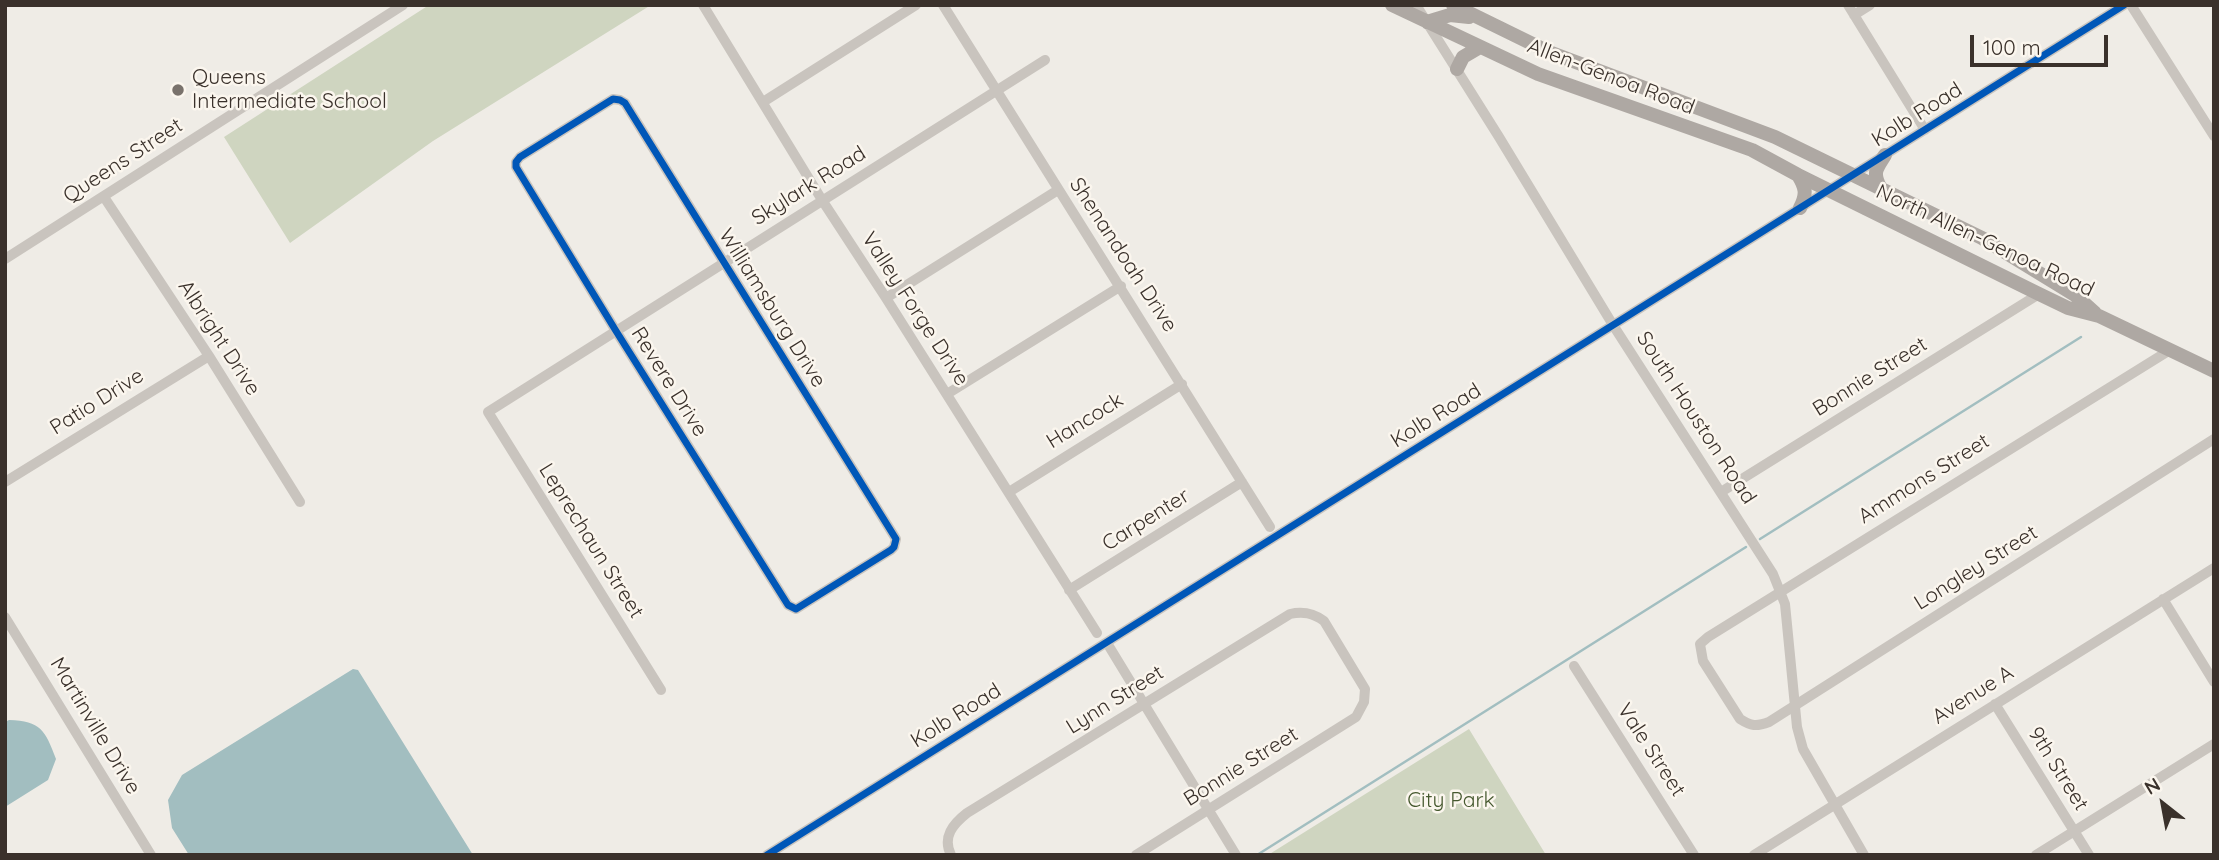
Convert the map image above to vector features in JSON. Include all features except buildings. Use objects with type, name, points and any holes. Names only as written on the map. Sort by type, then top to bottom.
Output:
[{"type":"main road","name":"Allen-Genoa Road","points":[[1392,5],[1538,74],[1752,150],[1822,187]]},
{"type":"main road","name":"Allen-Genoa Road","points":[[1453,5],[1549,52],[1775,137],[1846,172]]},
{"type":"main road","points":[[1427,22],[1450,15],[1480,19]]},
{"type":"main road","points":[[1457,69],[1468,53],[1480,47]]},
{"type":"main road","points":[[1538,74],[1549,52]]},
{"type":"main road","points":[[1684,127],[1691,104]]},
{"type":"main road","points":[[1880,187],[1875,178],[1876,169],[1885,155]]},
{"type":"main road","name":"North Allen-Genoa Road","points":[[1846,172],[1982,238],[2075,295],[2099,316]]},
{"type":"main road","points":[[1798,176],[1805,188],[1806,197],[1800,208]]},
{"type":"main road","name":"North Allen-Genoa Road","points":[[1822,187],[2039,294],[2068,307],[2099,316],[2214,371]]},
{"type":"street","name":"Queens Street","points":[[5,259],[403,5]]},
{"type":"street","name":"Valley Forge Drive","points":[[703,5],[822,201],[1097,633]]},
{"type":"street","points":[[763,102],[916,5]]},
{"type":"street","name":"Shenandoah Drive","points":[[943,5],[1270,527]]},
{"type":"street","name":"South Houston Road","points":[[1416,5],[1613,325],[1773,574],[1788,621],[1794,706],[1802,749],[1864,855]]},
{"type":"street","points":[[1870,5],[1852,10],[1926,130]]},
{"type":"street","name":"Kolb Road","points":[[767,855],[1800,208],[1822,187],[1846,172],[1885,155],[2124,5]]},
{"type":"street","points":[[2131,5],[2214,136]]},
{"type":"street","name":"Skylark Road","points":[[488,412],[1045,60]]},
{"type":"street","name":"Williamsburg Drive","points":[[565,129],[613,99],[625,103],[896,539],[891,550],[852,575]]},
{"type":"street","name":"Revere Drive","points":[[565,129],[520,157],[516,167],[789,605],[796,609],[852,575]]},
{"type":"street","points":[[886,298],[1058,190]]},
{"type":"street","name":"Albright Drive","points":[[104,197],[209,356],[300,502]]},
{"type":"street","points":[[947,394],[1121,286]]},
{"type":"street","name":"Bonnie Street","points":[[1721,492],[2039,294]]},
{"type":"street","name":"Ammons Street","points":[[1757,727],[1740,719],[1703,661],[1700,644],[1780,590],[2170,350]]},
{"type":"street","name":"Patio Drive","points":[[5,482],[209,356]]},
{"type":"street","name":"Hancock","points":[[1009,492],[1182,384]]},
{"type":"street","name":"Leprechaun Street","points":[[488,412],[661,690]]},
{"type":"street","name":"Longley Street","points":[[1757,727],[1769,722],[2214,439]]},
{"type":"street","name":"Carpenter","points":[[1069,590],[1242,482]]},
{"type":"street","name":"Avenue A","points":[[1754,855],[2214,568]]},
{"type":"street","points":[[2163,599],[2214,682]]},
{"type":"street","name":"Lynn Street","points":[[951,855],[947,848],[949,832],[967,813],[1290,614],[1308,612],[1324,621],[1364,689],[1362,709]]},
{"type":"street","name":"Martinville Drive","points":[[5,617],[151,855]]},
{"type":"street","points":[[1107,642],[1236,855]]},
{"type":"street","name":"Vale Street","points":[[1574,666],[1694,855]]},
{"type":"street","name":"9th Street","points":[[1995,704],[2089,855]]},
{"type":"street","name":"Bonnie Street","points":[[1136,855],[1349,722],[1362,709]]},
{"type":"street","points":[[2036,855],[2214,744]]},
{"type":"green space","points":[[429,5],[651,5],[433,141],[290,243],[224,137]]},
{"type":"green space","name":"City Park","points":[[1469,729],[1546,855],[1268,855]]},
{"type":"water","points":[[353,669],[358,670],[473,855],[189,855],[172,828],[168,800],[182,775]]},
{"type":"water","points":[[5,722],[28,722],[40,729],[49,741],[56,759],[48,780],[5,807]]},
{"type":"waterway","points":[[1760,539],[2081,337]]},
{"type":"waterway","points":[[1257,855],[1746,547]]},
{"type":"cycle path","points":[[767,855],[2124,5]]},
{"type":"cycle path","points":[[613,99],[625,103],[896,539],[891,550],[796,609],[788,605],[516,167],[520,157],[613,99]]},
{"type":"place","name":"Queens Intermediate School","points":[[178,90]]}]
